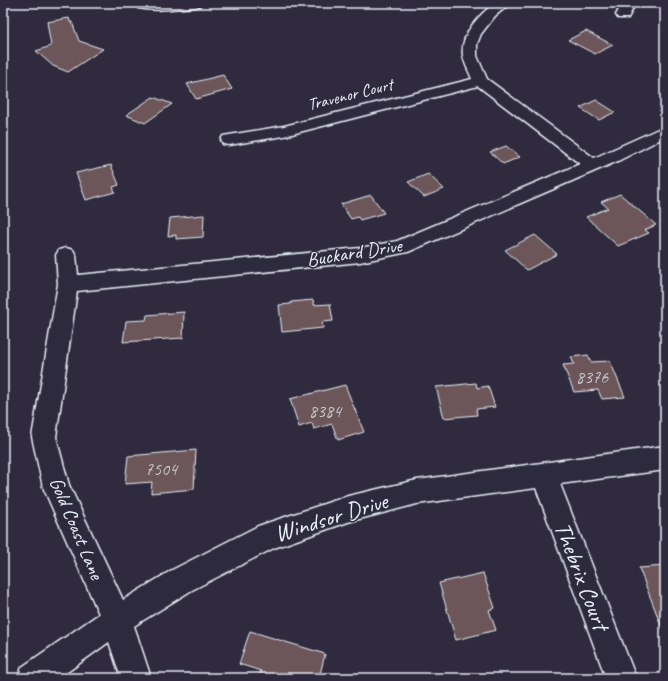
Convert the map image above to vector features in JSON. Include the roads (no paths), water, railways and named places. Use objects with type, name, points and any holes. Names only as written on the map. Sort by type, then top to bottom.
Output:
[{"type":"street","points":[[143,5],[163,6],[195,3]]},
{"type":"street","points":[[504,3],[490,13],[474,33],[470,44],[470,56],[481,81],[592,165]]},
{"type":"street","points":[[623,16],[627,6],[630,3]]},
{"type":"street","name":"Travenor Court","points":[[229,140],[284,131],[481,81]]},
{"type":"street","name":"Buckard Drive","points":[[68,284],[360,255],[401,247],[592,165],[665,131]]},
{"type":"street","name":"Gold Coast Lane","points":[[66,255],[68,284],[44,437],[56,487],[117,620],[136,678]]},
{"type":"street","name":"Windsor Drive","points":[[33,678],[93,635],[182,580],[276,533],[348,509],[417,492],[665,458]]},
{"type":"street","name":"Thebrix Court","points":[[544,475],[621,678]]}]
